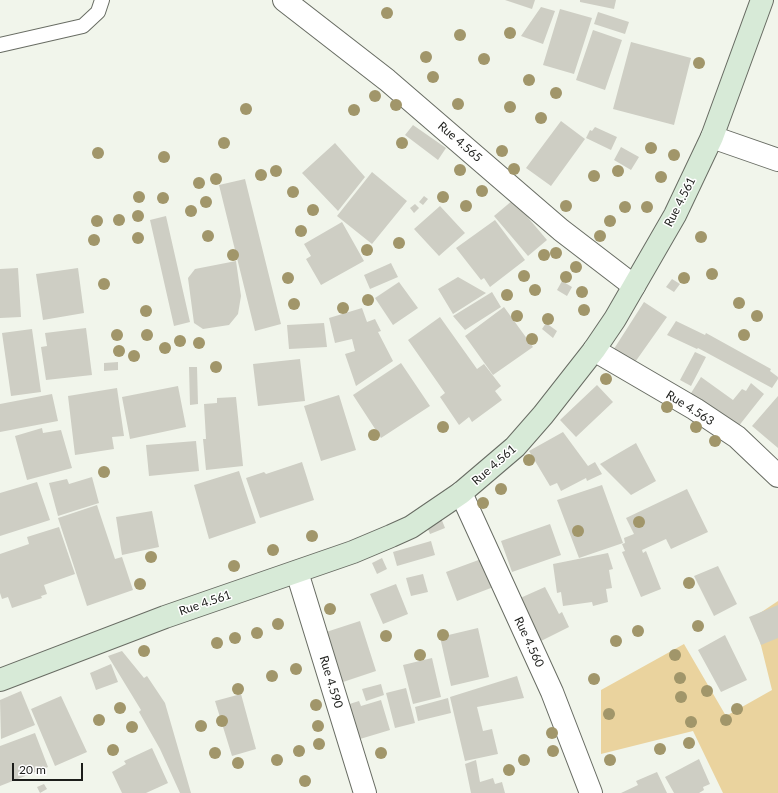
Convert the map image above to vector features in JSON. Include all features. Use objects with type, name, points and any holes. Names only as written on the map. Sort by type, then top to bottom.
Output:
[{"type":"main road","name":"Rue 4.561","points":[[0,680],[164,617],[353,552],[411,527],[460,493],[515,447],[543,415],[594,350],[615,319],[675,215],[712,137],[762,0]]},
{"type":"street","name":"Rue 4.565","points":[[284,0],[387,80],[561,230],[634,286]]},
{"type":"street","points":[[712,137],[778,160]]},
{"type":"street","name":"Rue 4.563","points":[[594,350],[695,409],[737,437],[778,476]]},
{"type":"street","name":"Rue 4.560","points":[[460,493],[552,692],[591,793]]},
{"type":"street","name":"Rue 4.590","points":[[297,572],[365,793]]},
{"type":"lane","points":[[0,45],[83,26],[98,12],[102,0]]},
{"type":"shaded area","points":[[778,601],[778,793],[723,793],[693,731],[601,754],[601,690],[684,644],[726,716],[772,690],[754,617]]},
{"type":"building","points":[[505,0],[535,0],[532,9]]},
{"type":"building","points":[[580,0],[616,0],[614,9],[580,2]]},
{"type":"building","points":[[541,7],[555,11],[543,44],[521,36]]},
{"type":"building","points":[[560,9],[592,18],[574,74],[543,65]]},
{"type":"building","points":[[598,12],[629,22],[625,34],[594,24]]},
{"type":"building","points":[[593,30],[622,40],[605,90],[576,80]]},
{"type":"building","points":[[631,42],[691,58],[674,125],[613,109]]},
{"type":"building","points":[[561,121],[585,139],[551,186],[526,168]]},
{"type":"building","points":[[413,125],[446,148],[438,160],[405,135]]},
{"type":"building","points":[[595,127],[617,137],[611,150],[586,138],[590,130],[592,131]]},
{"type":"building","points":[[335,143],[365,177],[338,211],[302,173]]},
{"type":"building","points":[[621,147],[639,157],[631,170],[614,160]]},
{"type":"building","points":[[372,172],[407,201],[372,244],[337,216]]},
{"type":"building","points":[[245,179],[281,324],[255,331],[219,185]]},
{"type":"building","points":[[424,196],[428,199],[423,205],[419,202]]},
{"type":"building","points":[[513,200],[547,240],[528,256],[494,216]]},
{"type":"building","points":[[415,204],[419,208],[414,213],[410,208]]},
{"type":"building","points":[[440,206],[465,233],[439,256],[414,229]]},
{"type":"building","points":[[166,216],[190,322],[174,326],[150,220]]},
{"type":"building","points":[[495,220],[525,260],[490,287],[484,278],[481,280],[456,248]]},
{"type":"building","points":[[342,222],[364,261],[321,285],[306,259],[311,256],[304,244]]},
{"type":"building","points":[[236,261],[241,296],[238,314],[229,325],[203,329],[194,323],[188,278],[195,269]]},
{"type":"building","points":[[391,263],[398,277],[370,289],[364,275]]},
{"type":"building","points":[[18,268],[21,317],[0,318],[0,269]]},
{"type":"building","points":[[78,268],[84,313],[43,320],[36,274]]},
{"type":"building","points":[[458,277],[486,293],[453,314],[438,289]]},
{"type":"building","points":[[672,279],[680,284],[674,292],[666,287]]},
{"type":"building","points":[[562,281],[572,287],[567,296],[557,290]]},
{"type":"building","points":[[399,282],[418,308],[393,325],[375,298]]},
{"type":"building","points":[[492,292],[501,307],[465,330],[453,316]]},
{"type":"building","points":[[644,302],[667,317],[633,365],[612,352]]},
{"type":"building","points":[[504,307],[533,347],[493,375],[465,336]]},
{"type":"building","points":[[362,308],[367,322],[375,319],[381,331],[378,332],[393,361],[356,386],[345,354],[355,351],[352,339],[335,343],[329,318]]},
{"type":"building","points":[[440,317],[477,369],[484,364],[501,386],[495,391],[502,400],[472,422],[469,417],[459,425],[440,397],[445,393],[408,340]]},
{"type":"building","points":[[676,321],[705,335],[706,333],[771,369],[770,371],[778,377],[778,379],[772,388],[698,348],[697,349],[667,335]]},
{"type":"building","points":[[324,323],[327,347],[289,349],[287,325]]},
{"type":"building","points":[[546,323],[557,331],[553,338],[542,329]]},
{"type":"building","points":[[86,328],[92,375],[46,380],[41,347],[47,346],[45,333]]},
{"type":"building","points":[[32,329],[41,392],[11,396],[2,333]]},
{"type":"building","points":[[695,352],[706,357],[691,386],[680,380]]},
{"type":"building","points":[[300,359],[305,401],[258,406],[253,364]]},
{"type":"building","points":[[118,362],[118,370],[104,371],[104,363]]},
{"type":"building","points":[[401,363],[430,406],[381,438],[353,395]]},
{"type":"building","points":[[189,367],[197,367],[198,404],[190,405]]},
{"type":"building","points":[[701,377],[733,400],[742,389],[746,391],[751,383],[764,394],[734,432],[688,398]]},
{"type":"building","points":[[597,385],[613,402],[576,437],[560,420]]},
{"type":"building","points":[[178,386],[186,427],[130,439],[122,397]]},
{"type":"building","points":[[117,388],[124,436],[112,437],[114,449],[75,455],[68,396]]},
{"type":"building","points":[[52,394],[58,421],[0,432],[0,404]]},
{"type":"building","points":[[339,395],[356,450],[321,461],[304,406]]},
{"type":"building","points":[[778,396],[778,448],[752,426]]},
{"type":"building","points":[[236,397],[243,466],[206,470],[203,439],[206,439],[204,404],[217,403],[217,398]]},
{"type":"building","points":[[42,428],[43,433],[61,430],[72,468],[27,480],[15,436]]},
{"type":"building","points":[[563,432],[588,466],[595,462],[602,474],[587,481],[586,478],[561,491],[557,483],[550,486],[529,451]]},
{"type":"building","points":[[196,441],[199,471],[149,476],[146,445]]},
{"type":"building","points":[[636,443],[656,481],[631,495],[600,464]]},
{"type":"building","points":[[302,462],[314,500],[260,518],[246,478],[264,472],[266,474]]},
{"type":"building","points":[[239,471],[256,523],[209,539],[194,485]]},
{"type":"building","points":[[92,477],[99,503],[58,516],[49,483],[67,479],[69,484]]},
{"type":"building","points":[[37,482],[50,520],[0,536],[0,493]]},
{"type":"building","points":[[602,485],[623,543],[579,558],[557,500]]},
{"type":"building","points":[[687,489],[708,532],[671,549],[666,539],[642,550],[643,553],[646,551],[661,589],[641,597],[622,552],[625,551],[622,544],[625,543],[624,538],[634,534],[626,518]]},
{"type":"building","points":[[97,505],[115,559],[122,557],[133,590],[87,606],[58,518]]},
{"type":"building","points":[[152,511],[159,547],[122,555],[116,517]]},
{"type":"building","points":[[441,518],[445,528],[430,534],[426,524]]},
{"type":"building","points":[[550,524],[561,555],[512,572],[501,541]]},
{"type":"building","points":[[59,527],[75,574],[44,585],[47,594],[41,596],[42,598],[12,608],[8,597],[2,599],[0,593],[0,554],[29,544],[27,537]]},
{"type":"building","points":[[431,541],[435,555],[397,566],[393,552]]},
{"type":"building","points":[[608,553],[613,569],[609,570],[612,588],[606,589],[608,602],[593,606],[592,602],[563,606],[561,592],[557,593],[553,564]]},
{"type":"building","points":[[382,558],[387,569],[377,574],[372,563]]},
{"type":"building","points":[[484,558],[496,586],[457,601],[446,572]]},
{"type":"building","points":[[718,566],[737,604],[714,616],[694,576]]},
{"type":"building","points":[[423,574],[428,592],[411,596],[406,578]]},
{"type":"building","points":[[396,584],[408,614],[383,624],[370,594]]},
{"type":"building","points":[[545,587],[559,614],[562,612],[569,627],[539,642],[518,599]]},
{"type":"building","points":[[778,605],[778,638],[761,645],[749,617]]},
{"type":"building","points":[[360,621],[376,671],[337,684],[320,634]]},
{"type":"building","points":[[478,628],[489,677],[451,686],[440,637]]},
{"type":"building","points":[[725,635],[747,680],[721,692],[698,650]]},
{"type":"building","points":[[122,651],[144,678],[147,676],[165,703],[191,793],[180,793],[160,749],[139,712],[141,710],[108,656]]},
{"type":"building","points":[[432,658],[441,697],[413,704],[403,665]]},
{"type":"building","points":[[111,664],[118,682],[96,690],[90,673]]},
{"type":"building","points":[[517,676],[524,698],[477,707],[483,731],[492,729],[498,754],[465,761],[450,697]]},
{"type":"building","points":[[381,684],[384,695],[366,701],[362,689]]},
{"type":"building","points":[[406,688],[415,723],[395,728],[386,693]]},
{"type":"building","points":[[21,691],[35,725],[1,739],[0,700]]},
{"type":"building","points":[[241,694],[256,749],[232,756],[215,701]]},
{"type":"building","points":[[61,696],[87,752],[55,766],[31,709]]},
{"type":"building","points":[[448,698],[451,713],[418,721],[415,707]]},
{"type":"building","points":[[381,700],[390,730],[350,742],[340,707],[359,701],[361,706]]},
{"type":"building","points":[[35,733],[48,767],[0,786],[0,746]]},
{"type":"building","points":[[152,748],[168,783],[146,793],[122,793],[112,772],[126,764],[124,761]]},
{"type":"building","points":[[699,759],[710,784],[703,787],[704,790],[699,793],[674,793],[665,777]]},
{"type":"building","points":[[476,760],[480,782],[493,778],[495,784],[502,782],[505,793],[471,793],[465,764]]},
{"type":"building","points":[[657,772],[667,793],[621,793],[638,785],[636,781]]},
{"type":"building","points":[[44,784],[47,789],[40,793],[37,787]]}]
